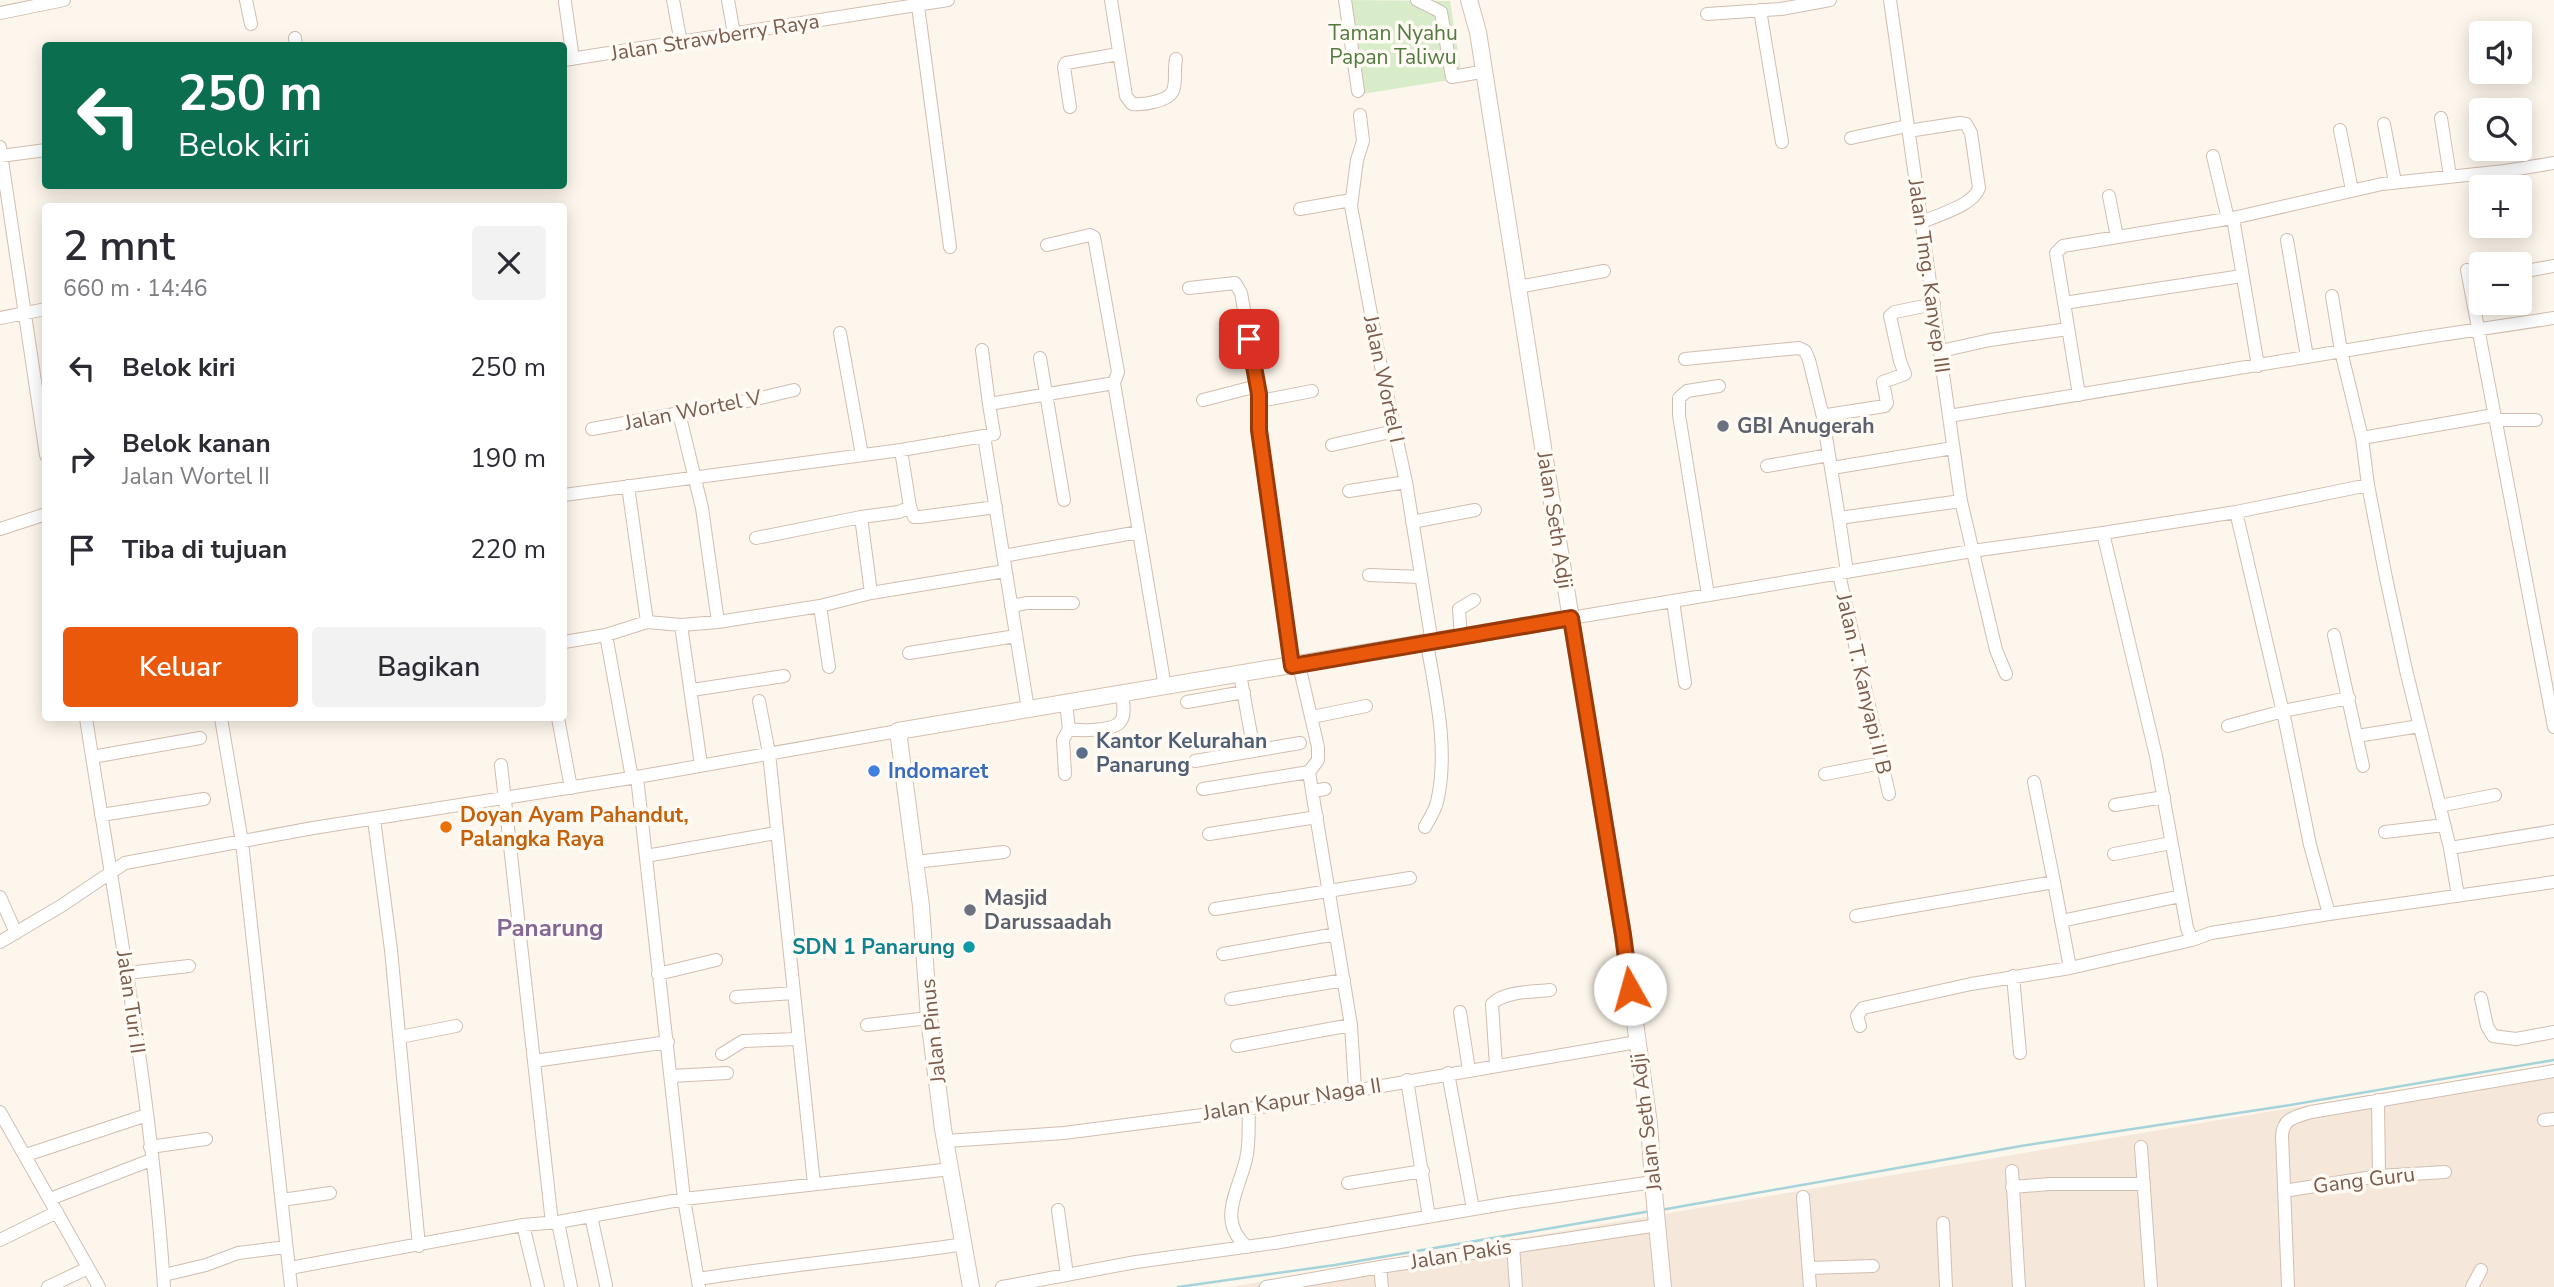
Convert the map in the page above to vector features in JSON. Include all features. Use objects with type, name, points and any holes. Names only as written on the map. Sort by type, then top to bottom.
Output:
[{"type":"street","points":[[0,13],[64,0]]},
{"type":"street","points":[[246,0],[251,24]]},
{"type":"street","points":[[673,0],[681,43]]},
{"type":"street","points":[[728,0],[734,34]]},
{"type":"street","name":"Jalan Strawberry Raya","points":[[568,60],[948,0]]},
{"type":"street","points":[[1111,0],[1126,96],[1132,104],[1163,100],[1173,94],[1176,59]]},
{"type":"street","points":[[1345,0],[1358,91]]},
{"type":"street","points":[[1417,0],[1441,12],[1452,77],[1475,73]]},
{"type":"street","points":[[1707,14],[1830,0]]},
{"type":"street","name":"Jalan Tmg. Kanyep III","points":[[1890,0],[1961,501],[1996,650],[2006,674]]},
{"type":"street","name":"Jalan Seth Adji","points":[[1471,1],[1623,935],[1649,1124],[1663,1287]]},
{"type":"street","points":[[565,2],[568,60]]},
{"type":"street","points":[[914,4],[950,247]]},
{"type":"street","points":[[1760,10],[1782,142]]},
{"type":"street","points":[[1070,107],[1064,66],[1066,63],[1119,54]]},
{"type":"street","name":"Jalan Wortel I","points":[[1360,115],[1363,141],[1351,200],[1363,277],[1406,482],[1437,700],[1441,759],[1437,804],[1424,827]]},
{"type":"street","points":[[2441,118],[2450,176]]},
{"type":"street","points":[[1851,138],[1907,128],[1965,124],[1971,133],[1979,188],[1977,194],[1969,201],[1922,222]]},
{"type":"street","points":[[2384,124],[2395,182]]},
{"type":"street","points":[[2340,130],[2352,190]]},
{"type":"street","points":[[0,147],[42,428]]},
{"type":"street","points":[[0,156],[42,151]]},
{"type":"street","points":[[2213,156],[2239,241],[2242,276],[2258,366]]},
{"type":"street","points":[[2079,395],[2056,253],[2063,246],[2231,218],[2395,182],[2554,163]]},
{"type":"street","points":[[2109,196],[2117,237]]},
{"type":"street","points":[[1300,209],[1351,200]]},
{"type":"street","points":[[1047,245],[1090,235],[1094,237],[1117,361],[1118,372],[1114,383],[1165,687]]},
{"type":"street","points":[[2287,240],[2307,357]]},
{"type":"street","points":[[2532,270],[2554,266]]},
{"type":"street","points":[[2467,270],[2554,727]]},
{"type":"street","points":[[1518,287],[1604,271]]},
{"type":"street","points":[[2064,303],[2242,276]]},
{"type":"street","points":[[1189,288],[1226,283],[1235,283],[1238,287],[1260,401],[1259,430],[1296,665],[1312,717],[1318,760],[1309,772],[1203,789]]},
{"type":"street","points":[[2332,296],[2341,351],[2362,438],[2368,485],[2398,634],[2450,848],[2458,896]]},
{"type":"street","points":[[1823,417],[1887,403],[1883,382],[1905,374],[1890,316],[1895,312],[1934,304]]},
{"type":"street","points":[[0,318],[42,310]]},
{"type":"street","points":[[1949,416],[2554,318]]},
{"type":"street","points":[[1941,351],[1990,340],[2068,329]]},
{"type":"street","points":[[839,333],[862,455]]},
{"type":"street","name":"Jalan T. Kanyapi II B","points":[[1685,359],[1799,348],[1805,351],[1823,417],[1839,518],[1843,573],[1889,794]]},
{"type":"street","points":[[567,495],[901,450],[994,434],[982,350]]},
{"type":"street","points":[[1040,358],[1064,500]]},
{"type":"street","points":[[989,404],[1114,383]]},
{"type":"street","points":[[1203,400],[1257,386]]},
{"type":"street","points":[[1708,595],[1679,415],[1679,398],[1687,391],[1719,386]]},
{"type":"street","name":"Jalan Wortel V","points":[[592,429],[794,390]]},
{"type":"street","points":[[1260,401],[1312,391]]},
{"type":"street","points":[[679,413],[702,508],[718,622]]},
{"type":"street","points":[[2362,438],[2494,417],[2536,420]]},
{"type":"street","points":[[1332,445],[1395,431]]},
{"type":"street","points":[[984,436],[1028,709]]},
{"type":"street","points":[[1767,466],[1953,448]]},
{"type":"street","points":[[901,450],[910,508],[914,517],[996,508]]},
{"type":"street","points":[[1349,491],[1406,482]]},
{"type":"street","points":[[0,942],[125,863],[1972,551],[2236,512],[2368,485]]},
{"type":"street","points":[[628,486],[647,622]]},
{"type":"street","points":[[1839,518],[1961,501]]},
{"type":"street","points":[[756,538],[910,508]]},
{"type":"street","points":[[1412,522],[1475,510]]},
{"type":"street","points":[[2236,512],[2283,711],[2310,845],[2329,914]]},
{"type":"street","points":[[0,529],[42,515]]},
{"type":"street","points":[[861,517],[871,593]]},
{"type":"street","points":[[1003,556],[1139,532]]},
{"type":"street","points":[[2103,533],[2164,797],[2187,928],[2192,940]]},
{"type":"street","points":[[567,642],[606,635],[647,622],[681,625],[718,622],[1005,571]]},
{"type":"street","points":[[1369,575],[1421,577]]},
{"type":"street","points":[[1461,638],[1459,609],[1474,600]]},
{"type":"street","points":[[1673,601],[1685,682]]},
{"type":"street","points":[[1011,606],[1027,603],[1073,603]]},
{"type":"street","points":[[820,606],[829,667]]},
{"type":"street","points":[[681,625],[701,765]]},
{"type":"street","points":[[606,635],[635,778],[668,1042],[684,1199],[699,1283],[780,1266],[859,1260],[965,1244]]},
{"type":"street","points":[[2334,635],[2363,766]]},
{"type":"street","points":[[909,653],[1016,636]]},
{"type":"street","points":[[1240,674],[1254,751]]},
{"type":"street","points":[[692,690],[784,676]]},
{"type":"street","points":[[1187,702],[1244,692]]},
{"type":"street","points":[[1069,729],[1084,732],[1116,726],[1124,714],[1122,694]]},
{"type":"street","points":[[2228,726],[2283,711],[2348,698]]},
{"type":"street","points":[[759,701],[769,753],[814,1184]]},
{"type":"street","points":[[1065,774],[1063,740],[1069,729],[1066,703]]},
{"type":"street","points":[[1312,717],[1366,706]]},
{"type":"street","name":"Jalan Turi II","points":[[86,721],[147,1115],[164,1281]]},
{"type":"street","points":[[222,721],[242,842],[291,1287]]},
{"type":"street","points":[[559,721],[570,788]]},
{"type":"street","points":[[2357,737],[2420,726]]},
{"type":"street","name":"Jalan Pinus","points":[[898,731],[915,862],[929,1018],[946,1142],[971,1287]]},
{"type":"street","points":[[92,757],[200,738]]},
{"type":"street","points":[[1195,761],[1300,743]]},
{"type":"street","points":[[1825,774],[1882,763]]},
{"type":"street","points":[[501,765],[555,1223],[571,1287]]},
{"type":"street","points":[[1309,772],[1319,790],[1318,817],[1351,1025],[1355,1089]]},
{"type":"street","points":[[2034,782],[2070,968]]},
{"type":"street","points":[[2439,806],[2495,795]]},
{"type":"street","points":[[2115,805],[2164,797]]},
{"type":"street","points":[[101,815],[204,799]]},
{"type":"street","points":[[1209,834],[1318,817]]},
{"type":"street","points":[[374,819],[391,950],[419,1246]]},
{"type":"street","points":[[2385,832],[2444,825]]},
{"type":"street","points":[[2450,848],[2554,831]]},
{"type":"street","points":[[646,856],[776,833]]},
{"type":"street","points":[[2113,854],[2171,843]]},
{"type":"street","points":[[915,862],[1004,852]]},
{"type":"street","points":[[1215,909],[1410,878]]},
{"type":"street","points":[[1856,916],[2054,882]]},
{"type":"street","points":[[1860,1026],[1857,1016],[1863,1007],[2013,976],[2070,968],[2192,940],[2211,933],[2554,882]]},
{"type":"street","points":[[2061,921],[2181,896]]},
{"type":"street","points":[[0,897],[16,933]]},
{"type":"street","points":[[1223,954],[1336,934]]},
{"type":"street","points":[[659,974],[716,960]]},
{"type":"street","points":[[127,973],[189,966]]},
{"type":"street","points":[[2013,976],[2020,1053]]},
{"type":"street","points":[[1231,999],[1344,980]]},
{"type":"street","points":[[1496,1066],[1492,1004],[1495,1000],[1514,995],[1550,990]]},
{"type":"street","points":[[736,997],[794,993]]},
{"type":"street","points":[[2481,998],[2487,1026],[2493,1035],[2516,1039],[2554,1032]]},
{"type":"street","points":[[1460,1012],[1469,1070]]},
{"type":"street","points":[[867,1025],[929,1018]]},
{"type":"street","points":[[1237,1046],[1351,1025]]},
{"type":"street","points":[[400,1037],[456,1026]]},
{"type":"street","points":[[722,1054],[743,1041],[799,1038]]},
{"type":"street","points":[[534,1061],[668,1042]]},
{"type":"street","name":"Jalan Kapur Naga II","points":[[946,1142],[1078,1132],[1249,1109],[1637,1042]]},
{"type":"street","points":[[2288,1287],[2282,1136],[2287,1120],[2311,1112],[2554,1071]]},
{"type":"street","points":[[671,1076],[727,1073]]},
{"type":"street","points":[[1448,1073],[1473,1209]]},
{"type":"street","points":[[1407,1080],[1429,1217]]},
{"type":"street","points":[[2378,1100],[2379,1176]]},
{"type":"street","points":[[1247,1247],[1237,1238],[1231,1219],[1231,1208],[1247,1157],[1249,1109]]},
{"type":"street","points":[[0,1112],[99,1287]]},
{"type":"street","points":[[26,1155],[147,1115]]},
{"type":"street","points":[[50,1199],[151,1154],[206,1139]]},
{"type":"street","points":[[2141,1147],[2151,1287]]},
{"type":"street","points":[[290,1268],[523,1225],[555,1223],[684,1199],[951,1169]]},
{"type":"street","points":[[1348,1183],[1423,1171]]},
{"type":"street","points":[[2012,1171],[2019,1287]]},
{"type":"street","name":"Gang Guru","points":[[2284,1191],[2379,1176],[2445,1172]]},
{"type":"street","points":[[1002,1287],[1136,1262],[1247,1247],[1653,1182]]},
{"type":"street","points":[[2012,1187],[2050,1184],[2144,1184]]},
{"type":"street","points":[[282,1200],[330,1193]]},
{"type":"street","points":[[1803,1197],[1810,1287]]},
{"type":"street","points":[[1058,1210],[1067,1275]]},
{"type":"street","points":[[0,1240],[57,1212]]},
{"type":"street","points":[[591,1216],[606,1285]]},
{"type":"street","name":"Jalan Pakis","points":[[1266,1287],[1312,1283],[1380,1266],[1513,1246],[1657,1217]]},
{"type":"street","points":[[1942,1223],[1946,1287]]},
{"type":"street","points":[[523,1225],[538,1287]]},
{"type":"street","points":[[1513,1246],[1516,1287]]},
{"type":"street","points":[[164,1281],[238,1253],[286,1247]]},
{"type":"street","points":[[1380,1266],[1382,1287]]},
{"type":"street","points":[[1809,1268],[1873,1266]]},
{"type":"street","points":[[48,1287],[88,1268]]},
{"type":"street","points":[[2472,1287],[2481,1270]]},
{"type":"shaded area","points":[[2554,1064],[2554,1287],[1231,1287],[2195,1124]]},
{"type":"green space","name":"Taman Nyahu Papan Taliwu","points":[[1341,0],[1450,1],[1462,78],[1356,95]]},
{"type":"waterway","points":[[1661,1210],[2021,1146],[2284,1106],[2554,1060]]},
{"type":"waterway","points":[[1178,1287],[1335,1265],[1651,1211]]},
{"type":"place","name":"GBI Anugerah","points":[[1723,426]]},
{"type":"place","name":"Kantor Kelurahan Panarung","points":[[1082,753]]},
{"type":"place","name":"Indomaret","points":[[874,771]]},
{"type":"place","name":"Doyan Ayam Pahandut, Palangka Raya","points":[[446,827]]},
{"type":"place","name":"Masjid Darussaadah","points":[[970,910]]},
{"type":"place","name":"SDN 1 Panarung","points":[[969,947]]},
{"type":"district","name":"Panarung","points":[[550,928]]},
{"type":"route","points":[[1249,339],[1260,401],[1259,430],[1292,666],[1571,618],[1630,989]]}]
